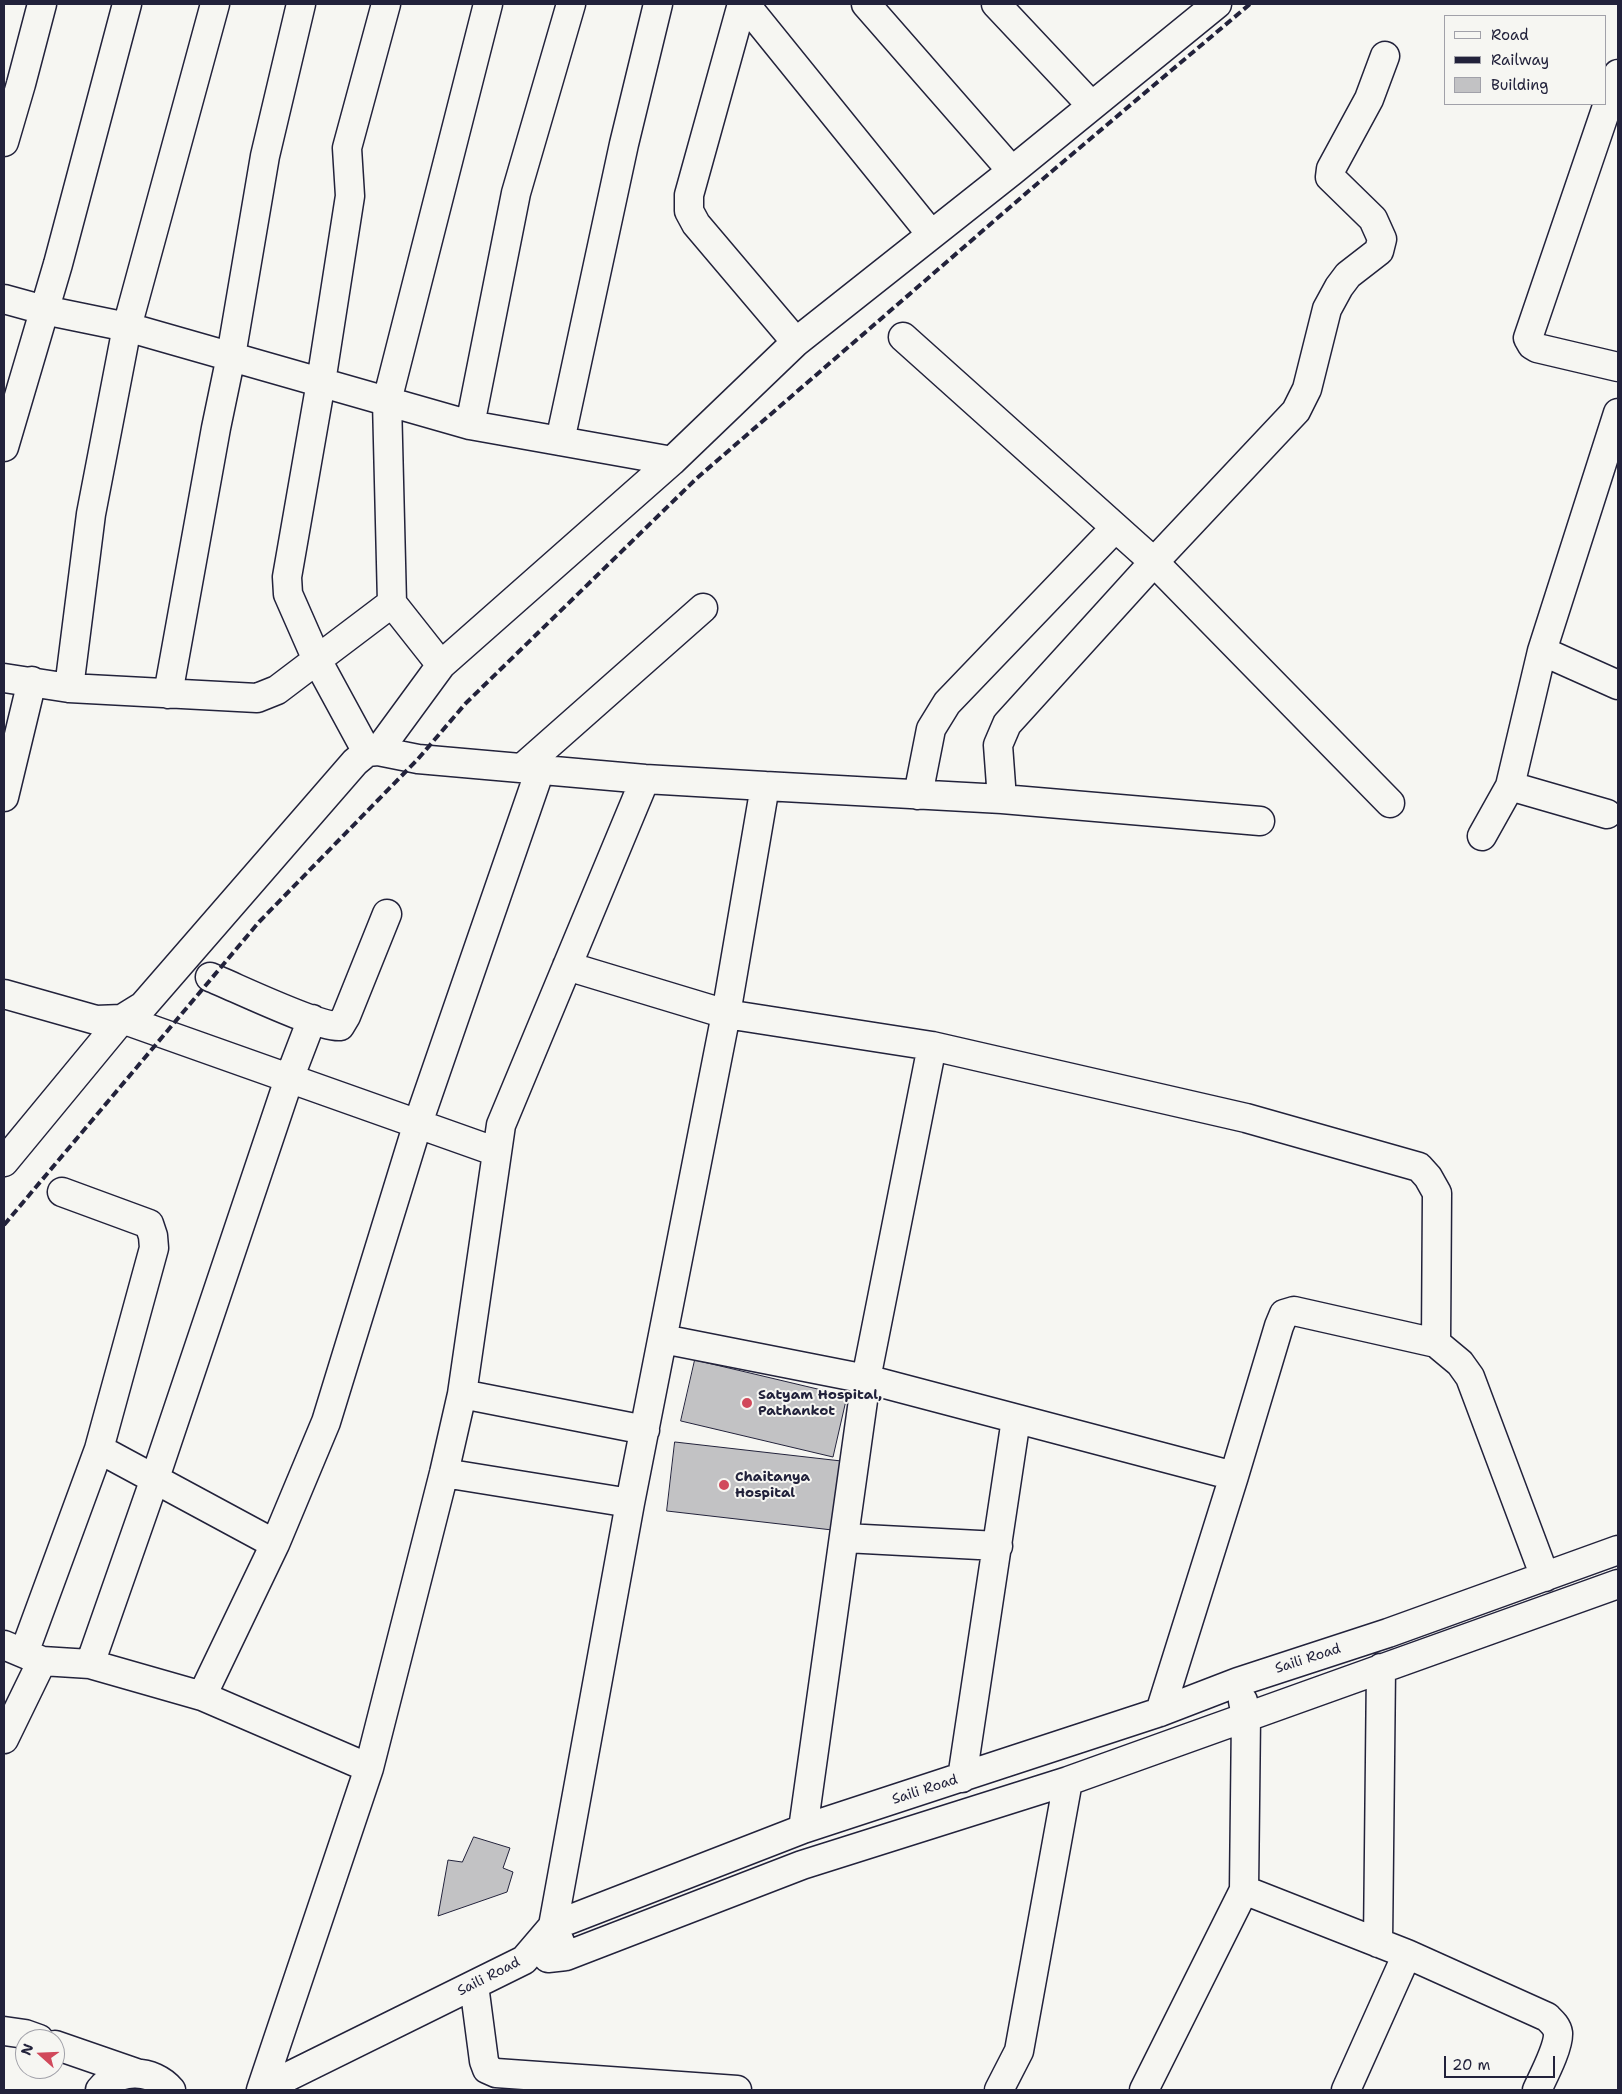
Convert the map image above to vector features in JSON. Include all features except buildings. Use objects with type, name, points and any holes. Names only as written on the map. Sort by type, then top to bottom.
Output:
[{"type":"street","points":[[4,142],[13,83],[42,4]]},
{"type":"street","points":[[4,447],[12,385],[44,310],[58,264],[127,4]]},
{"type":"street","points":[[69,688],[91,514],[127,327],[215,4]]},
{"type":"street","points":[[168,694],[216,428],[231,356],[265,156],[301,4]]},
{"type":"street","points":[[386,4],[347,148],[350,196],[321,382],[287,577],[288,594],[316,660],[373,752],[418,759],[646,779],[1002,799],[1260,821]]},
{"type":"street","points":[[441,665],[392,604],[387,401],[488,4]]},
{"type":"street","points":[[470,426],[516,192],[571,4]]},
{"type":"street","points":[[560,442],[624,144],[658,4]]},
{"type":"street","points":[[743,4],[931,234]]},
{"type":"street","points":[[743,4],[689,195],[689,211],[696,224],[796,342]]},
{"type":"street","points":[[866,4],[1012,171]]},
{"type":"street","points":[[996,4],[1091,105]]},
{"type":"street","points":[[4,1162],[122,1019],[143,1006],[348,770],[373,752],[441,665],[672,461],[796,342],[1012,171],[1217,4]]},
{"type":"street","points":[[1002,799],[998,745],[1007,724],[1154,562],[1296,411],[1307,389],[1327,309],[1333,296],[1348,276],[1374,256],[1382,246],[1382,240],[1373,219],[1330,177],[1331,169],[1369,99],[1385,56]]},
{"type":"street","points":[[1618,74],[1528,338],[1532,345],[1537,348],[1618,367]]},
{"type":"street","points":[[4,299],[44,310],[127,327],[470,426],[672,461]]},
{"type":"street","points":[[904,337],[1154,562],[1390,803]]},
{"type":"street","points":[[1482,836],[1510,786],[1542,651],[1618,413]]},
{"type":"street","points":[[918,795],[931,729],[947,703],[1115,528]]},
{"type":"street","points":[[4,678],[69,688],[258,698],[277,690],[392,604]]},
{"type":"street","points":[[202,1696],[275,1544],[326,1422],[417,1126],[531,769],[703,608]]},
{"type":"street","points":[[1542,651],[1618,685]]},
{"type":"street","points":[[4,797],[32,682]]},
{"type":"street","points":[[274,2089],[369,1768],[444,1473],[462,1394],[500,1125],[646,779]]},
{"type":"street","points":[[566,1956],[553,1926],[630,1503],[726,1014],[765,786]]},
{"type":"street","points":[[1510,786],[1607,814]]},
{"type":"street","points":[[210,977],[332,1027],[340,1026],[346,1016],[388,914]]},
{"type":"street","points":[[567,966],[726,1014],[932,1046],[1246,1118],[1419,1167],[1428,1177],[1437,1193],[1436,1344]]},
{"type":"street","points":[[4,994],[96,1020],[122,1019],[417,1126],[497,1152]]},
{"type":"street","points":[[90,1664],[154,1480],[288,1079],[312,1019]]},
{"type":"street","points":[[804,1829],[866,1379],[932,1046]]},
{"type":"street","points":[[4,1739],[23,1653],[99,1449],[154,1248],[153,1236],[148,1224],[62,1192]]},
{"type":"street","points":[[1160,1712],[1284,1314],[1294,1311],[1436,1344],[1460,1362],[1470,1377],[1545,1577]]},
{"type":"street","points":[[663,1339],[866,1379],[1234,1476]]},
{"type":"street","points":[[462,1394],[645,1430]]},
{"type":"street","points":[[962,1778],[1016,1419]]},
{"type":"street","points":[[99,1449],[275,1544]]},
{"type":"street","points":[[444,1473],[630,1503]]},
{"type":"street","points":[[845,1538],[998,1546]]},
{"type":"street","name":"Saili Road","points":[[274,2089],[524,1960],[553,1926],[804,1829],[962,1778],[1079,1737],[1160,1712],[1238,1682],[1388,1632],[1618,1550]]},
{"type":"street","points":[[524,1960],[566,1956],[802,1866],[1068,1781],[1618,1584]]},
{"type":"street","points":[[23,1653],[90,1664],[202,1696],[369,1768]]},
{"type":"street","points":[[1378,1943],[1381,1668]]},
{"type":"street","points":[[1144,2090],[1244,1890],[1246,1716],[1238,1682]]},
{"type":"street","points":[[999,2090],[1019,2051],[1068,1781]]},
{"type":"street","points":[[1244,1890],[1407,1954],[1547,2017],[1558,2033],[1557,2043],[1537,2090]]},
{"type":"street","points":[[1346,2090],[1407,1954]]},
{"type":"street","points":[[474,1985],[484,2062],[487,2069],[496,2073],[737,2090]]},
{"type":"street","points":[[65,2048],[155,2077],[172,2090]]},
{"type":"street","points":[[100,2090],[117,2077],[136,2072]]},
{"type":"railway","points":[[4,1225],[259,922],[418,759],[466,703],[697,478],[1031,189],[1250,4]]},
{"type":"place","name":"Satyam Hospital, Pathankot","points":[[747,1403]]},
{"type":"place","name":"Chaitanya Hospital","points":[[724,1485]]}]
